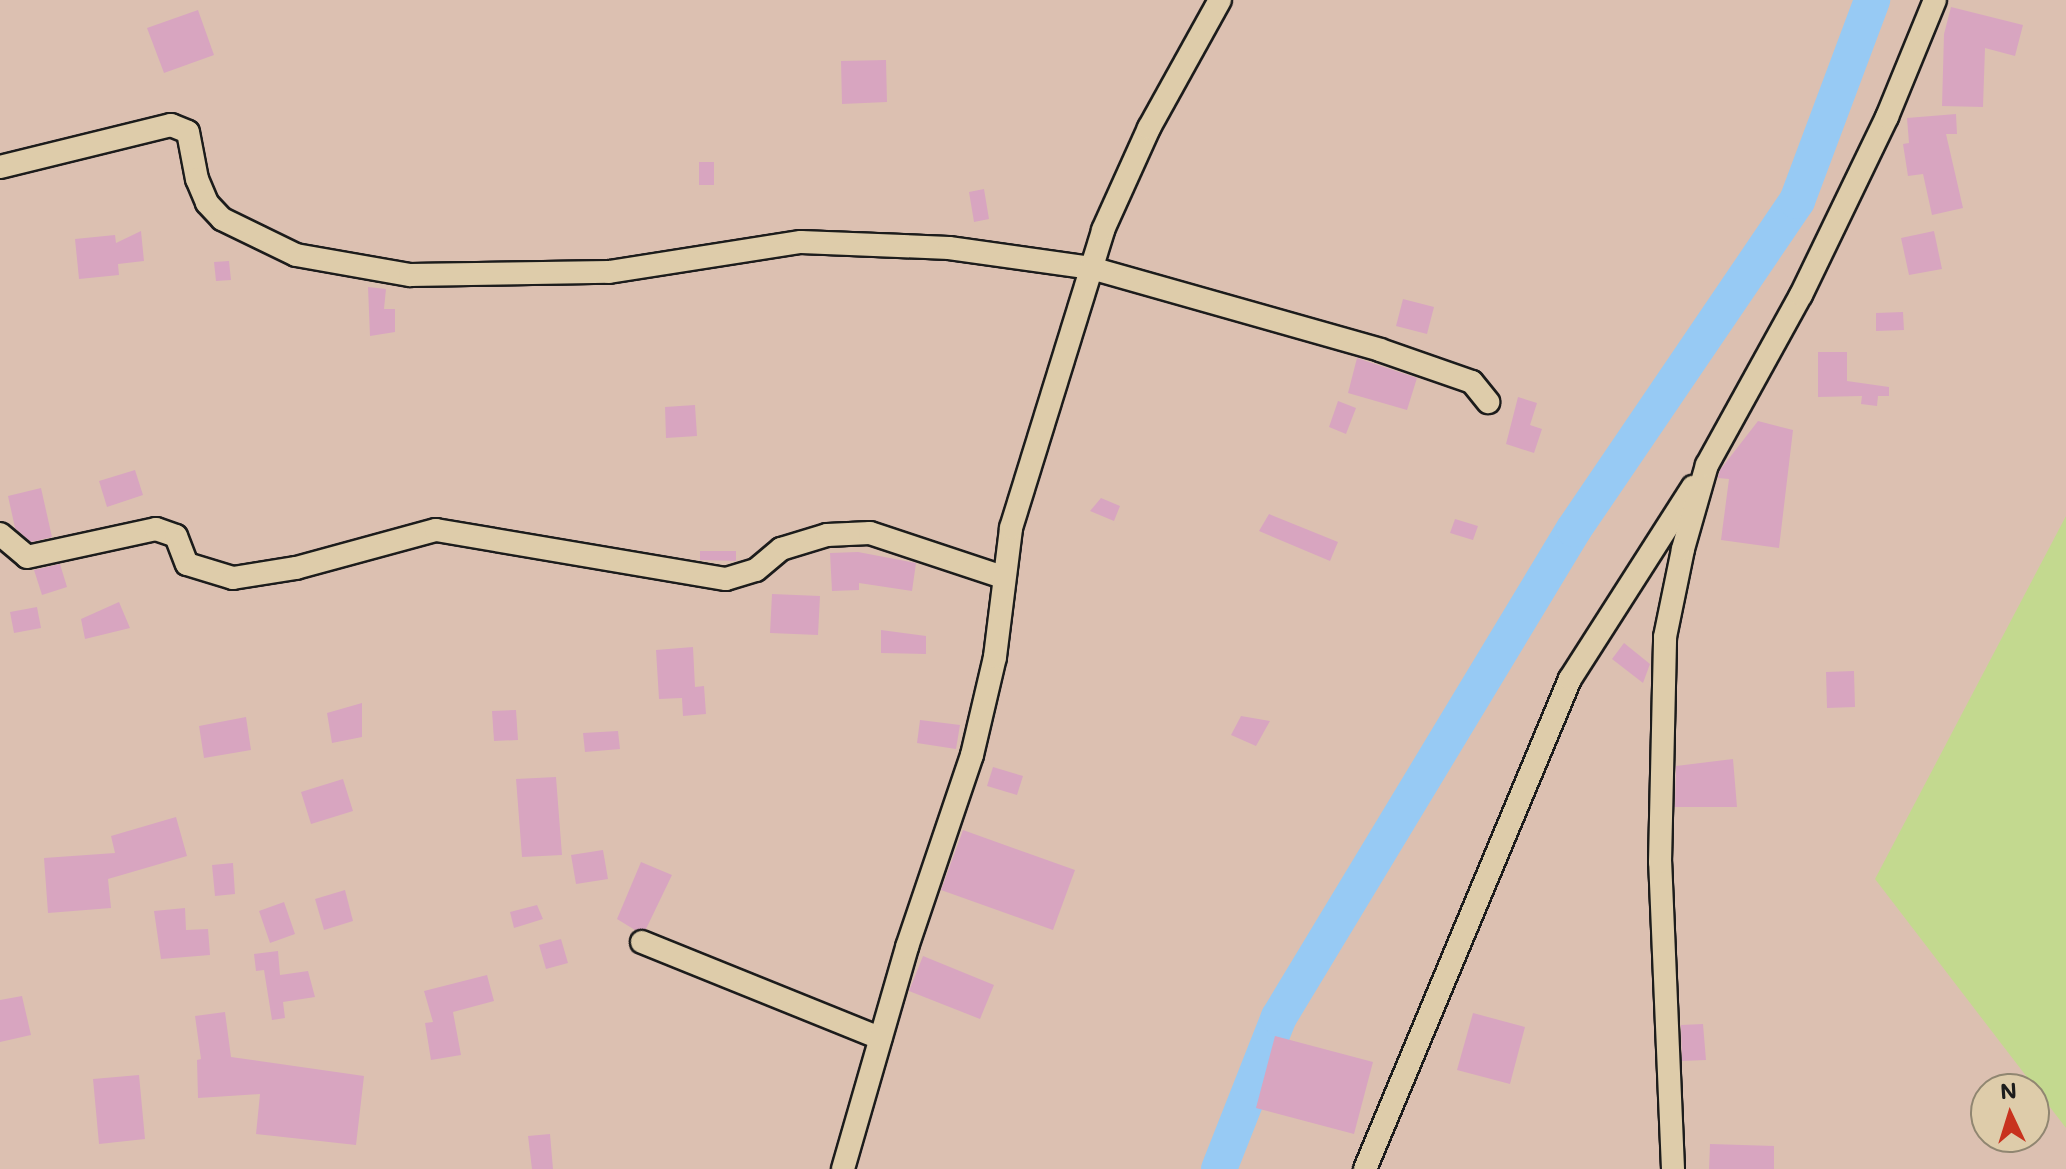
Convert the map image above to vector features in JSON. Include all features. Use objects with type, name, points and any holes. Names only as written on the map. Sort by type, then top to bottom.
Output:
[{"type":"street","points":[[843,1169],[880,1038],[972,755],[995,657],[1011,528],[1091,268],[1149,128],[1220,0]]},
{"type":"street","points":[[1365,1169],[1570,679],[1707,465],[1801,295],[1887,117],[1935,0]]},
{"type":"street","points":[[0,167],[171,125],[188,132],[197,179],[207,203],[222,219],[296,255],[410,275],[609,272],[801,242],[949,248],[1091,268],[1380,350],[1472,382],[1488,402]]},
{"type":"street","points":[[1673,1169],[1660,862],[1665,637],[1707,465]]},
{"type":"street","points":[[0,534],[27,557],[156,529],[176,536],[187,564],[233,578],[310,565],[436,530],[726,579],[756,570],[781,549],[827,535],[870,533],[1003,577]]},
{"type":"street","points":[[642,942],[880,1038]]},
{"type":"green space","points":[[2066,516],[2066,1128],[2050,1107],[2050,1073],[2024,1073],[1875,879]]},
{"type":"building","points":[[1951,7],[2023,25],[2015,56],[1985,48],[1983,107],[1942,106],[1944,34]]},
{"type":"building","points":[[198,10],[214,55],[164,73],[147,28]]},
{"type":"building","points":[[886,60],[887,102],[842,104],[841,61]]},
{"type":"building","points":[[1956,114],[1957,134],[1946,134],[1963,208],[1932,215],[1923,174],[1908,176],[1903,144],[1909,143],[1907,118]]},
{"type":"building","points":[[699,162],[714,162],[714,185],[699,185]]},
{"type":"building","points":[[984,189],[989,219],[974,222],[969,192]]},
{"type":"building","points":[[141,231],[144,261],[118,264],[119,275],[79,279],[75,239],[115,235],[116,243]]},
{"type":"building","points":[[1934,231],[1942,269],[1909,275],[1901,238]]},
{"type":"building","points":[[229,261],[231,280],[216,281],[214,262]]},
{"type":"building","points":[[368,287],[386,289],[384,309],[395,309],[395,332],[370,336]]},
{"type":"building","points":[[1403,299],[1434,307],[1427,334],[1396,326]]},
{"type":"building","points":[[1903,312],[1904,330],[1876,331],[1876,313]]},
{"type":"building","points":[[1818,352],[1847,352],[1847,381],[1889,387],[1889,396],[1878,396],[1877,406],[1861,404],[1862,396],[1818,397]]},
{"type":"building","points":[[1357,358],[1417,378],[1407,410],[1348,393]]},
{"type":"building","points":[[1518,397],[1537,403],[1530,425],[1542,429],[1534,453],[1506,444]]},
{"type":"building","points":[[1338,401],[1356,408],[1346,434],[1329,427]]},
{"type":"building","points":[[695,405],[697,436],[666,438],[665,407]]},
{"type":"building","points":[[1758,421],[1793,430],[1779,548],[1721,540],[1729,479],[1718,478],[1720,470]]},
{"type":"building","points":[[135,470],[143,495],[107,507],[99,481]]},
{"type":"building","points":[[41,488],[52,537],[31,542],[15,528],[8,496]]},
{"type":"building","points":[[1101,498],[1120,506],[1114,521],[1090,511]]},
{"type":"building","points":[[1269,514],[1338,542],[1330,561],[1259,531]]},
{"type":"building","points":[[1455,519],[1478,526],[1473,540],[1450,533]]},
{"type":"building","points":[[700,551],[736,551],[736,561],[700,560]]},
{"type":"building","points":[[858,552],[916,563],[912,591],[859,583],[859,590],[832,591],[830,553]]},
{"type":"building","points":[[60,564],[67,587],[42,595],[34,570]]},
{"type":"building","points":[[772,594],[820,596],[818,635],[770,633]]},
{"type":"building","points":[[119,602],[130,628],[85,639],[81,619]]},
{"type":"building","points":[[37,607],[41,628],[14,633],[10,612]]},
{"type":"building","points":[[881,630],[926,636],[926,654],[881,653]]},
{"type":"building","points":[[1624,643],[1650,664],[1643,683],[1612,659]]},
{"type":"building","points":[[693,647],[695,687],[704,686],[706,714],[683,716],[682,698],[659,699],[656,650]]},
{"type":"building","points":[[1854,671],[1855,707],[1827,708],[1826,672]]},
{"type":"building","points":[[362,703],[362,737],[332,743],[327,713]]},
{"type":"building","points":[[516,710],[518,740],[494,741],[492,711]]},
{"type":"building","points":[[1241,716],[1270,721],[1256,746],[1231,735]]},
{"type":"building","points":[[246,717],[251,750],[204,758],[199,726]]},
{"type":"building","points":[[920,720],[960,725],[956,749],[917,743]]},
{"type":"building","points":[[618,731],[620,749],[585,752],[583,733]]},
{"type":"building","points":[[1733,759],[1737,807],[1675,807],[1676,766]]},
{"type":"building","points":[[993,767],[1023,776],[1017,795],[987,786]]},
{"type":"building","points":[[556,777],[562,855],[522,857],[516,779]]},
{"type":"building","points":[[343,779],[353,811],[311,824],[301,792]]},
{"type":"building","points":[[176,817],[187,856],[108,879],[111,908],[48,913],[44,858],[115,853],[111,836]]},
{"type":"building","points":[[963,830],[1075,870],[1053,930],[941,890]]},
{"type":"building","points":[[603,850],[608,879],[576,884],[571,855]]},
{"type":"building","points":[[641,862],[672,875],[646,929],[635,930],[617,919]]},
{"type":"building","points":[[233,863],[235,894],[215,896],[212,865]]},
{"type":"building","points":[[345,890],[353,921],[324,930],[315,899]]},
{"type":"building","points":[[284,902],[295,934],[270,943],[259,911]]},
{"type":"building","points":[[537,905],[543,919],[514,928],[510,912]]},
{"type":"building","points":[[185,908],[186,930],[208,929],[210,955],[161,959],[154,911]]},
{"type":"building","points":[[561,939],[568,963],[546,969],[539,945]]},
{"type":"building","points":[[278,951],[280,975],[308,971],[315,997],[283,1002],[285,1018],[272,1020],[264,970],[256,971],[254,954]]},
{"type":"building","points":[[923,956],[994,985],[980,1019],[909,991]]},
{"type":"building","points":[[487,975],[494,1001],[453,1012],[461,1055],[431,1060],[425,1023],[433,1022],[424,991]]},
{"type":"building","points":[[22,996],[31,1035],[0,1042],[0,1000]]},
{"type":"building","points":[[225,1012],[231,1057],[364,1076],[356,1145],[256,1134],[260,1094],[198,1098],[197,1060],[201,1059],[195,1016]]},
{"type":"building","points":[[1473,1013],[1525,1027],[1510,1084],[1457,1070]]},
{"type":"building","points":[[1703,1024],[1706,1060],[1682,1061],[1681,1025]]},
{"type":"building","points":[[1275,1036],[1373,1062],[1354,1134],[1256,1108]]},
{"type":"building","points":[[139,1075],[145,1139],[99,1144],[93,1079]]},
{"type":"building","points":[[550,1134],[553,1169],[532,1169],[528,1136]]},
{"type":"building","points":[[1710,1144],[1774,1146],[1774,1169],[1709,1169]]},
{"type":"waterway","points":[[1219,1169],[1279,1017],[1574,529],[1797,201],[1872,0]]}]
